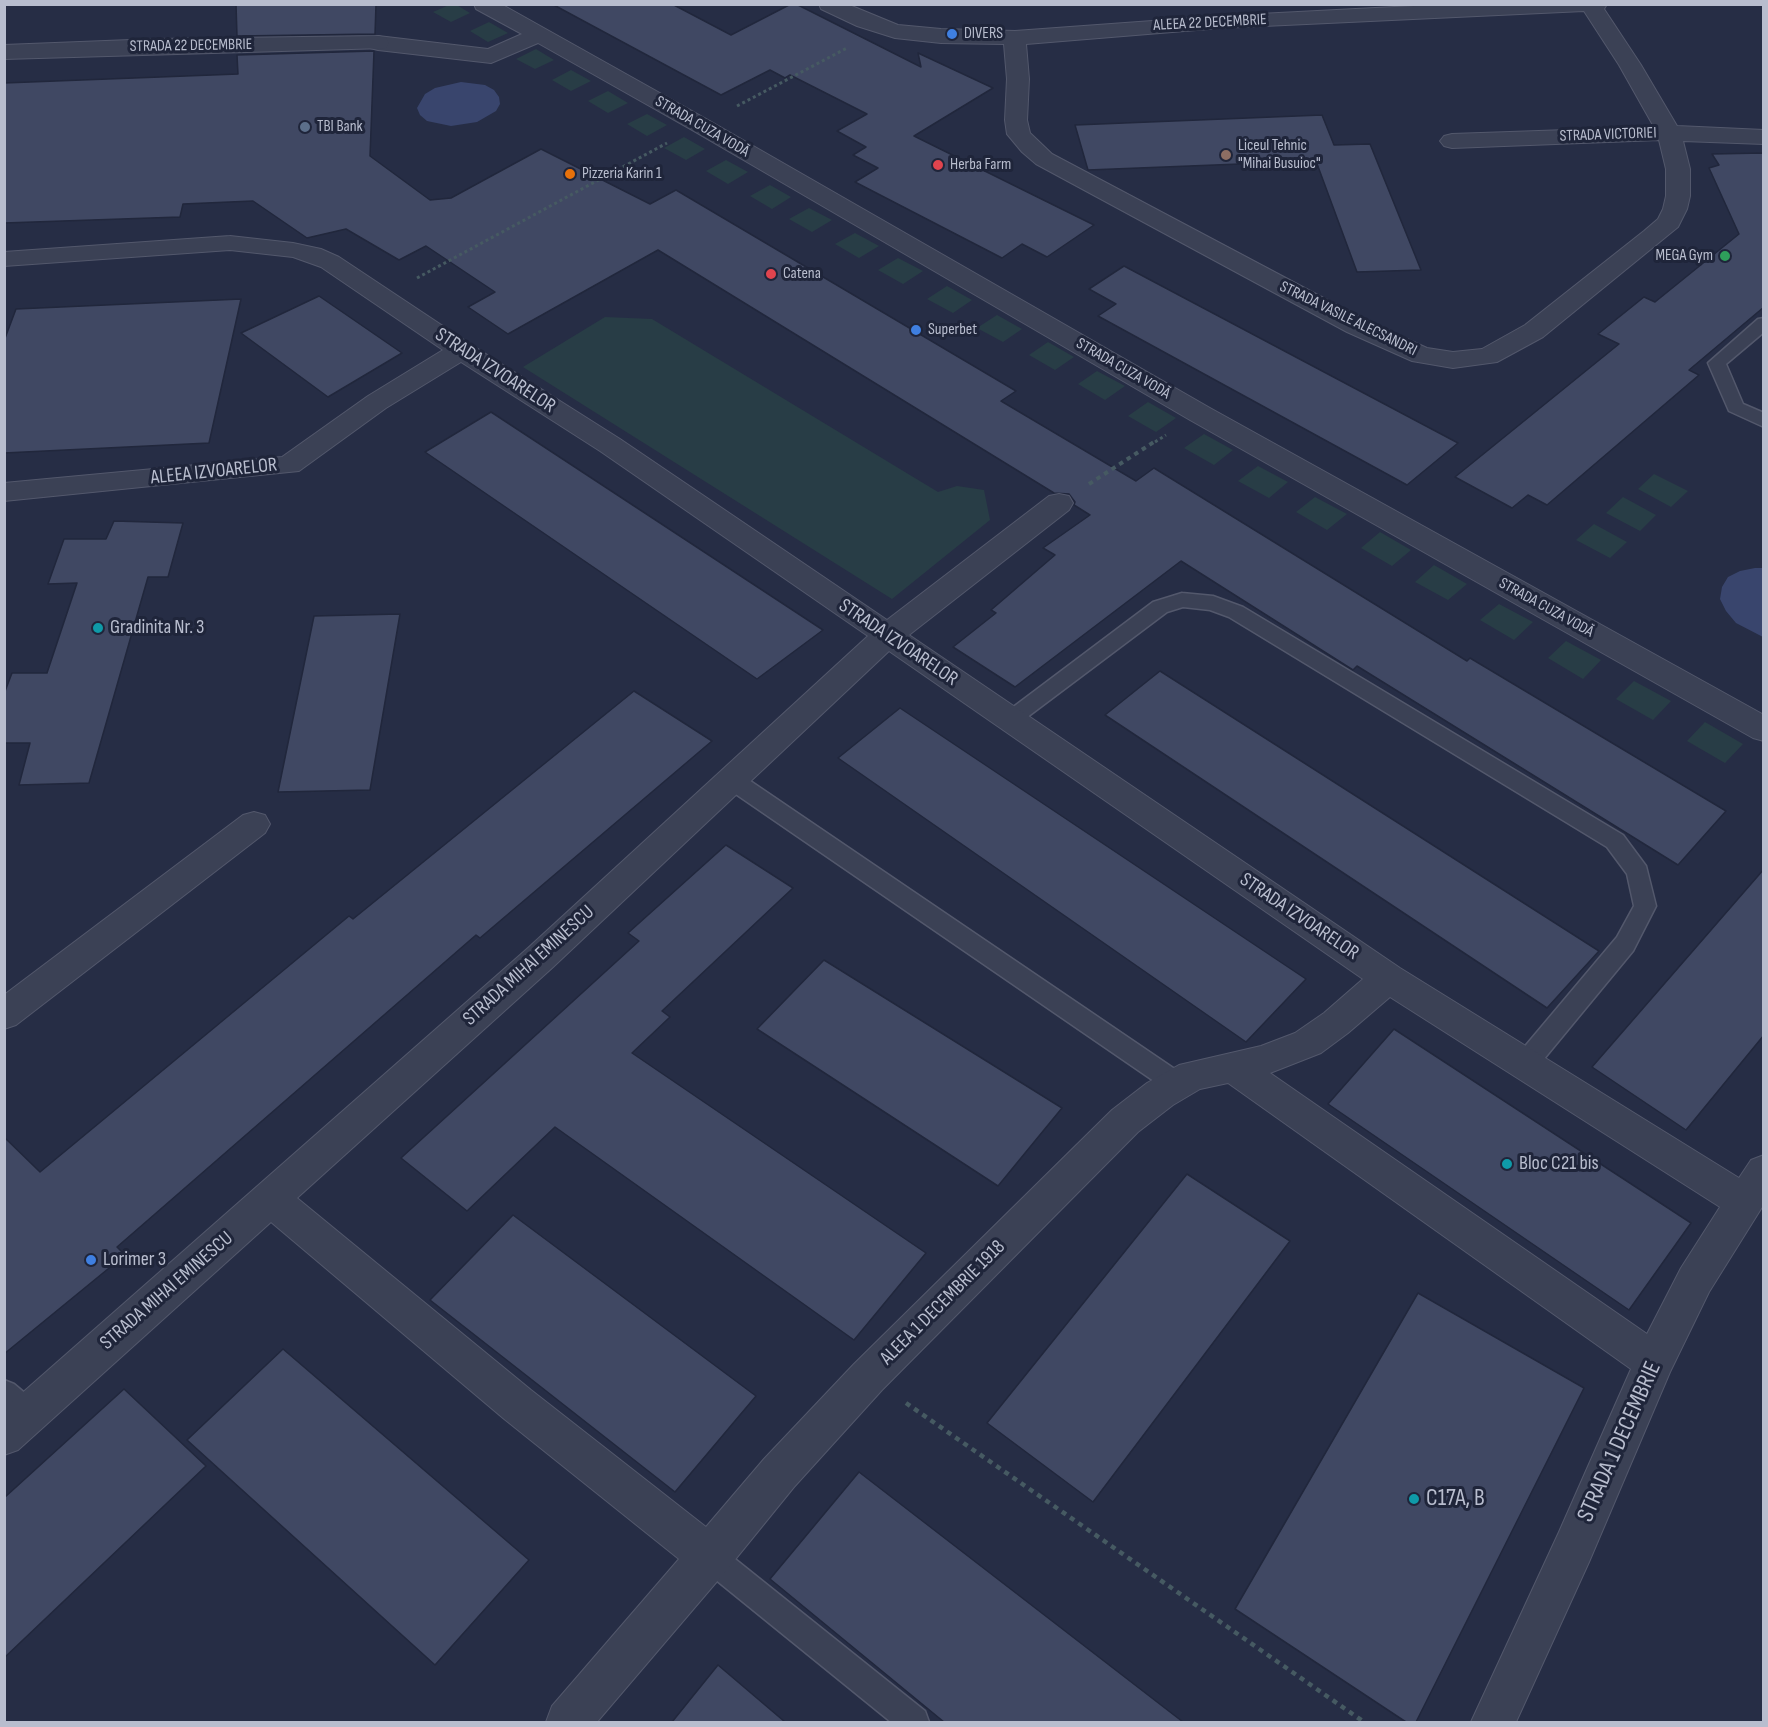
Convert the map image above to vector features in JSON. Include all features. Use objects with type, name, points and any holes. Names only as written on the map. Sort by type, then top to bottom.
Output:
[{"type":"street","name":"STRADA CUZA VODĂ","points":[[484,4],[1200,414],[1764,730]]},
{"type":"street","name":"ALEEA 22 DECEMBRIE","points":[[829,4],[865,21],[895,31],[941,36],[1015,38],[1198,24],[1597,4]]},
{"type":"street","name":"STRADA VASILE ALECSANDRI","points":[[1015,38],[1018,79],[1016,120],[1019,134],[1029,147],[1044,159],[1356,326],[1421,355],[1453,360],[1488,356],[1534,331],[1669,222],[1676,209],[1678,169],[1669,133],[1630,65],[1590,5]]},
{"type":"street","name":"STRADA 22 DECEMBRIE","points":[[4,52],[156,46],[378,43],[491,56],[539,35]]},
{"type":"street","name":"STRADA VICTORIEI","points":[[1452,141],[1669,133],[1764,137]]},
{"type":"street","name":"STRADA IZVOARELOR","points":[[4,259],[201,244],[254,244],[312,254],[349,273],[461,350],[610,445],[1388,978],[1525,1064],[1754,1186]]},
{"type":"street","name":"ALEEA IZVOARELOR","points":[[4,492],[289,465],[377,402],[461,350]]},
{"type":"street","name":"STRADA MIHAI EMINESCU","points":[[12,1414],[271,1199],[540,958],[888,635],[1059,503]]},
{"type":"street","points":[[4,1015],[254,824]]},
{"type":"street","name":"ALEEA 1 DECEMBRIE 1918","points":[[568,1722],[779,1473],[868,1377],[1125,1121],[1176,1083],[1192,1076],[1235,1068],[1287,1053],[1308,1043],[1336,1023],[1388,978]]},
{"type":"street","points":[[1235,1068],[1654,1362]]},
{"type":"street","name":"STRADA 1 DECEMBRIE","points":[[1493,1722],[1574,1546],[1654,1362],[1695,1280],[1754,1186]]},
{"type":"street","points":[[271,1199],[517,1404],[710,1557]]},
{"type":"lane","points":[[1764,323],[1717,363],[1735,407],[1764,421]]},
{"type":"lane","points":[[1011,719],[1160,607],[1182,600],[1212,603],[1236,612],[1615,841],[1638,872],[1644,906],[1625,944],[1525,1064]]},
{"type":"lane","points":[[732,780],[1176,1083]]},
{"type":"lane","points":[[710,1557],[914,1722]]},
{"type":"path","points":[[383,296],[876,33],[895,31]]},
{"type":"path","points":[[1059,503],[1200,414]]},
{"type":"path","points":[[868,1377],[1364,1722]]},
{"type":"shaded area","points":[[455,4],[470,13],[451,22],[433,12],[449,5]]},
{"type":"shaded area","points":[[489,22],[508,33],[488,42],[470,31]]},
{"type":"shaded area","points":[[536,49],[554,60],[535,69],[516,59]]},
{"type":"shaded area","points":[[571,70],[591,81],[571,91],[552,80]]},
{"type":"shaded area","points":[[608,91],[628,103],[608,113],[588,101]]},
{"type":"shaded area","points":[[647,114],[667,125],[647,136],[627,124]]},
{"type":"shaded area","points":[[684,137],[705,149],[686,160],[664,148]]},
{"type":"shaded area","points":[[726,160],[748,172],[728,184],[706,171]]},
{"type":"shaded area","points":[[770,185],[791,197],[772,209],[750,196]]},
{"type":"shaded area","points":[[809,208],[832,220],[812,232],[789,219]]},
{"type":"shaded area","points":[[855,233],[879,246],[859,258],[835,244]]},
{"type":"shaded area","points":[[898,258],[923,271],[903,284],[878,270]]},
{"type":"shaded area","points":[[947,286],[972,300],[953,313],[927,299]]},
{"type":"shaded area","points":[[997,315],[1022,329],[1003,342],[977,328]]},
{"type":"shaded area","points":[[605,317],[652,319],[938,492],[957,486],[984,490],[990,520],[892,599],[523,367]]},
{"type":"shaded area","points":[[1048,342],[1074,357],[1055,370],[1029,355]]},
{"type":"shaded area","points":[[1097,371],[1125,386],[1105,400],[1078,384]]},
{"type":"shaded area","points":[[1148,402],[1176,418],[1156,432],[1128,416]]},
{"type":"shaded area","points":[[1204,434],[1233,450],[1214,465],[1184,448]]},
{"type":"shaded area","points":[[1258,466],[1288,482],[1269,498],[1238,481]]},
{"type":"shaded area","points":[[1654,474],[1688,491],[1671,507],[1638,489]]},
{"type":"shaded area","points":[[1315,497],[1347,514],[1327,530],[1296,512]]},
{"type":"shaded area","points":[[1623,497],[1656,515],[1640,531],[1606,513]]},
{"type":"shaded area","points":[[1594,524],[1627,542],[1610,558],[1576,540]]},
{"type":"shaded area","points":[[1380,532],[1411,550],[1392,566],[1361,548]]},
{"type":"shaded area","points":[[1434,565],[1467,584],[1448,600],[1415,582]]},
{"type":"shaded area","points":[[1499,604],[1533,622],[1514,640],[1480,620]]},
{"type":"shaded area","points":[[1566,641],[1601,660],[1583,679],[1548,658]]},
{"type":"shaded area","points":[[1634,681],[1671,701],[1653,720],[1616,699]]},
{"type":"shaded area","points":[[1705,722],[1743,744],[1725,763],[1687,741]]},
{"type":"water","points":[[461,82],[485,85],[494,90],[499,97],[500,104],[496,111],[477,122],[451,126],[427,121],[420,115],[417,108],[425,94],[435,88]]},
{"type":"water","points":[[1763,568],[1763,637],[1736,623],[1720,599],[1722,587],[1728,577],[1740,571]]},
{"type":"building","points":[[236,4],[376,4],[375,34],[237,36]]},
{"type":"building","points":[[552,4],[672,4],[731,35],[791,4],[796,4],[921,67],[918,53],[993,88],[914,136],[1094,225],[1047,257],[1022,244],[1002,258],[855,182],[878,168],[853,155],[866,147],[837,131],[867,114],[790,75],[785,78],[770,70],[721,95]]},
{"type":"building","points":[[374,51],[370,156],[430,200],[451,198],[541,149],[650,204],[676,190],[1016,391],[1001,401],[1136,481],[1154,468],[1467,661],[1470,658],[1726,811],[1678,865],[1357,666],[1353,670],[1181,561],[1015,687],[953,647],[996,613],[991,610],[1055,555],[1043,548],[1090,515],[1074,505],[1075,502],[1069,494],[1054,493],[658,250],[508,334],[468,307],[495,292],[426,246],[399,260],[346,229],[307,238],[253,201],[183,204],[180,217],[4,223],[4,83],[238,74],[237,55]]},
{"type":"building","points":[[1322,115],[1334,145],[1370,144],[1421,270],[1357,272],[1316,161],[1088,170],[1075,125]]},
{"type":"building","points":[[1764,153],[1764,307],[1689,370],[1699,375],[1547,505],[1528,495],[1512,508],[1455,477],[1619,344],[1598,334],[1644,297],[1655,302],[1739,234],[1709,168],[1719,165],[1712,154]]},
{"type":"building","points":[[1124,266],[1458,443],[1407,485],[1098,316],[1116,304],[1089,289]]},
{"type":"building","points":[[319,296],[402,353],[328,397],[241,333]]},
{"type":"building","points":[[241,299],[209,443],[4,453],[4,341],[16,309]]},
{"type":"building","points":[[491,412],[823,630],[757,679],[425,452]]},
{"type":"building","name":"Gradinita Nr. 3","points":[[114,521],[183,523],[168,577],[148,577],[89,783],[19,785],[30,743],[4,743],[4,694],[12,673],[47,673],[77,583],[48,584],[64,539],[106,539]]},
{"type":"building","points":[[400,614],[370,790],[278,792],[314,616]]},
{"type":"building","points":[[1160,671],[1599,951],[1547,1008],[1105,715]]},
{"type":"building","points":[[634,691],[712,741],[480,938],[476,935],[117,1247],[125,1255],[4,1354],[4,1137],[40,1172],[349,916],[353,919]]},
{"type":"building","points":[[900,708],[1306,979],[1246,1042],[838,758]]},
{"type":"building","points":[[726,845],[793,888],[662,1011],[670,1017],[632,1053],[926,1253],[854,1340],[555,1127],[467,1211],[401,1158],[639,941],[628,933]]},
{"type":"building","points":[[1764,869],[1764,1035],[1686,1130],[1592,1067]]},
{"type":"building","points":[[824,960],[1062,1108],[998,1186],[757,1029]]},
{"type":"building","name":"Bloc C21 bis","points":[[1394,1029],[1691,1223],[1629,1310],[1328,1104]]},
{"type":"building","points":[[1187,1174],[1290,1241],[1093,1502],[987,1423]]},
{"type":"building","points":[[513,1215],[756,1396],[675,1492],[430,1300]]},
{"type":"building","name":"C17A, B","points":[[1418,1293],[1584,1388],[1416,1722],[1406,1722],[1235,1609]]},
{"type":"building","points":[[283,1349],[529,1560],[435,1665],[187,1440]]},
{"type":"building","points":[[124,1389],[206,1466],[4,1658],[4,1498]]},
{"type":"building","points":[[859,1472],[1183,1722],[944,1722],[770,1579]]},
{"type":"building","points":[[718,1665],[785,1722],[672,1722]]},
{"type":"place","name":"DIVERS","points":[[952,34]]},
{"type":"place","name":"TBI Bank","points":[[305,127]]},
{"type":"place","name":"Liceul Tehnic \"Mihai Busuioc\"","points":[[1226,155]]},
{"type":"place","name":"Herba Farm","points":[[938,165]]},
{"type":"place","name":"Pizzeria Karin 1","points":[[570,174]]},
{"type":"place","name":"MEGA Gym","points":[[1725,256]]},
{"type":"place","name":"Catena","points":[[771,274]]},
{"type":"place","name":"Superbet","points":[[916,330]]},
{"type":"place","name":"Gradinita Nr. 3","points":[[98,628]]},
{"type":"place","name":"Bloc C21 bis","points":[[1507,1164]]},
{"type":"place","name":"Lorimer 3","points":[[91,1260]]},
{"type":"place","name":"C17A, B","points":[[1414,1499]]}]
